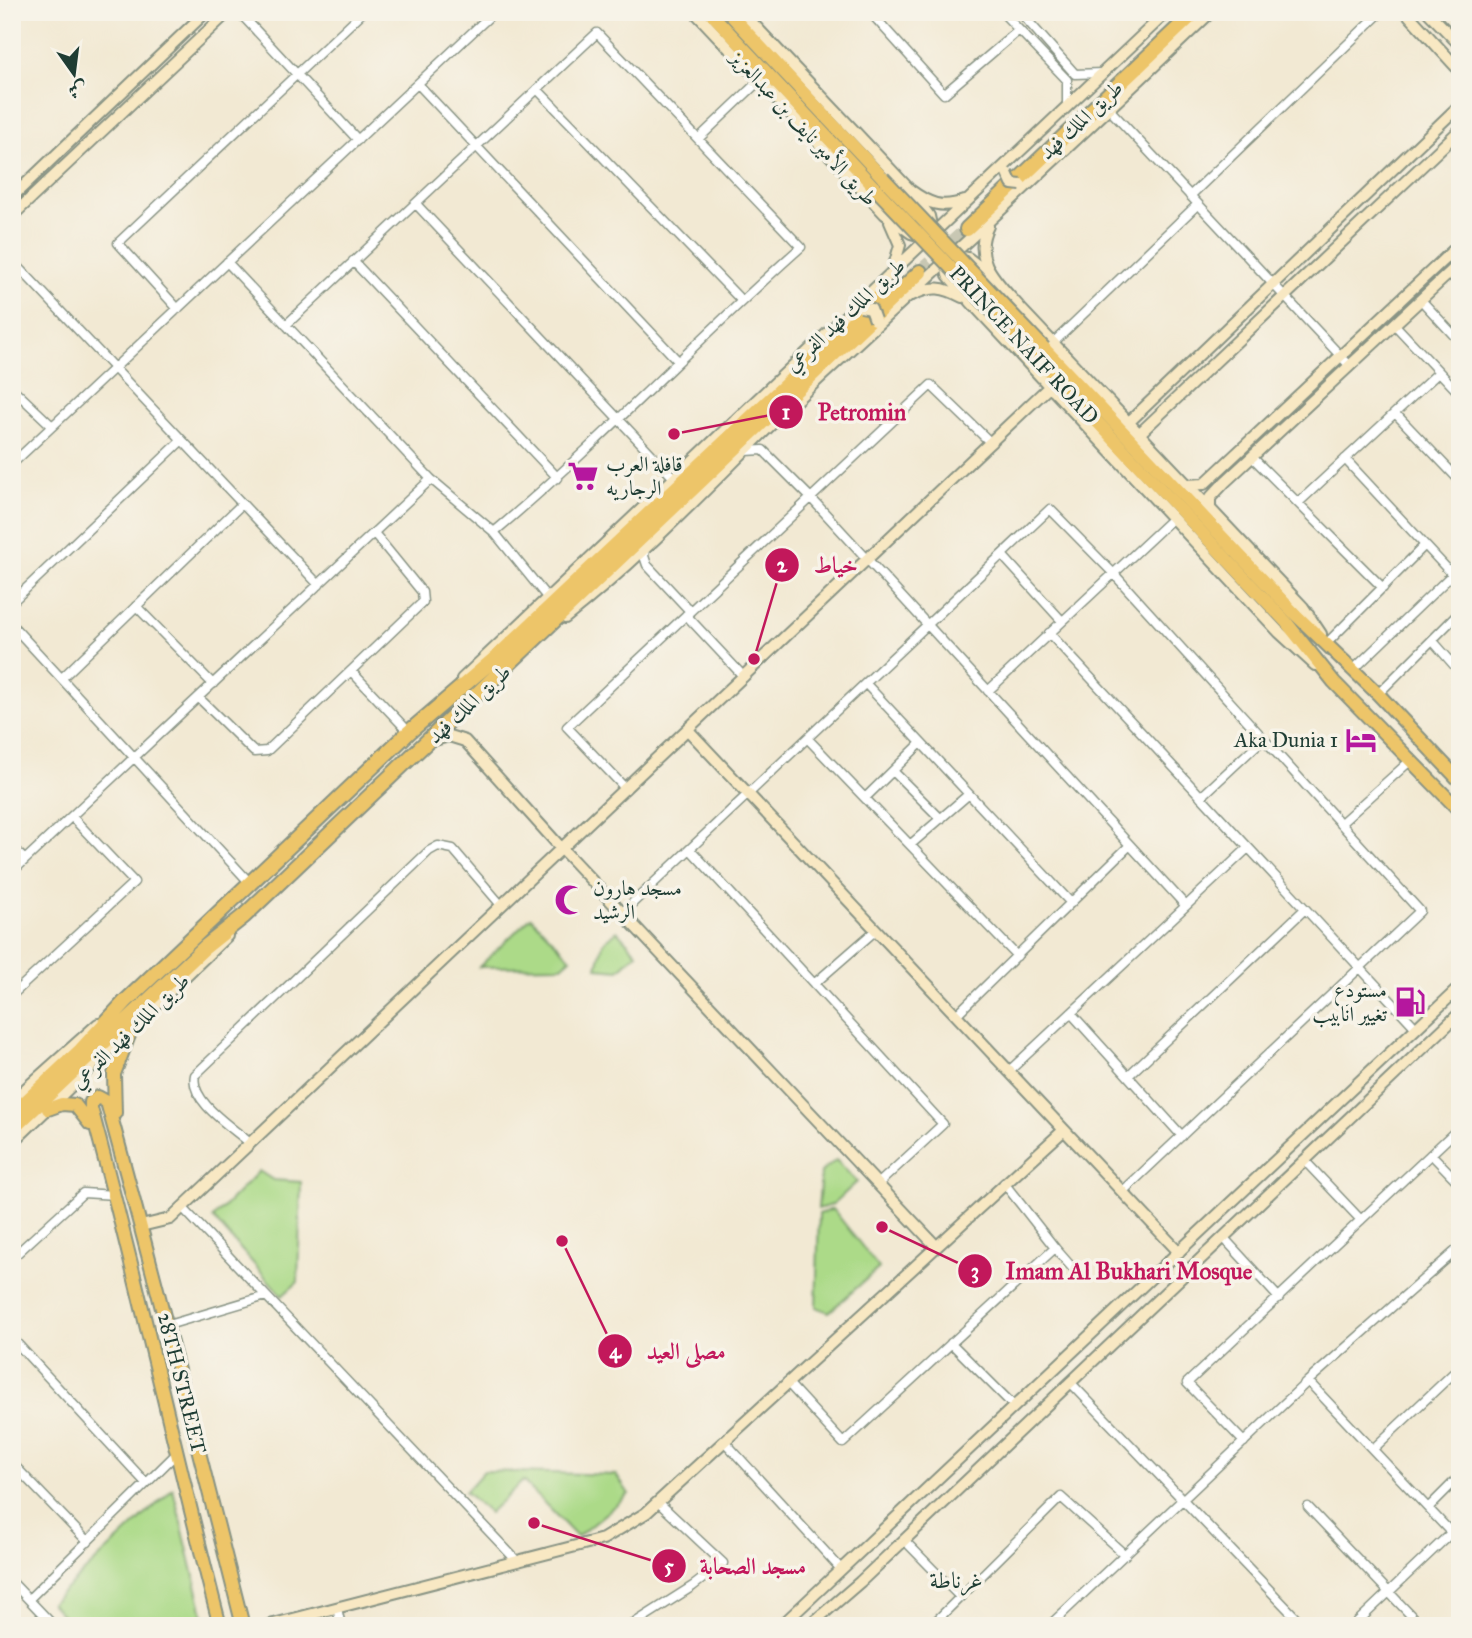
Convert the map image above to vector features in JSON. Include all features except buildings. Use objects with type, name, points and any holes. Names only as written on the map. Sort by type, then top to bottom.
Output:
[{"type":"highway","name":"طريق الملك فهد","points":[[962,227],[1182,12]]},
{"type":"highway","name":"طريق الملك فهد","points":[[962,227],[1195,12]]},
{"type":"highway","name":"طريق الملك فهد","points":[[12,1129],[204,948],[244,916],[531,645],[576,597],[919,266]]},
{"type":"highway","name":"طريق الملك فهد","points":[[12,1115],[81,1050],[125,1002],[409,732],[499,656],[919,266]]},
{"type":"main road","name":"PRINCE NAIF ROAD","points":[[710,12],[1044,349],[1296,615],[1378,694],[1459,779]]},
{"type":"main road","name":"PRINCE NAIF ROAD","points":[[728,12],[879,182]]},
{"type":"main road","name":"PRINCE NAIF ROAD","points":[[1044,349],[1286,622],[1334,682],[1460,811]]},
{"type":"main road","points":[[118,1142],[114,1074],[131,1030]]},
{"type":"main road","points":[[101,1146],[90,1108],[91,1102],[98,1097],[107,1102],[118,1142]]},
{"type":"main road","points":[[48,1109],[70,1104],[80,1108],[101,1146]]},
{"type":"main road","name":"28TH STREET","points":[[118,1142],[168,1325],[243,1626]]},
{"type":"main road","name":"28TH STREET","points":[[101,1146],[220,1626]]},
{"type":"street","points":[[12,197],[206,12]]},
{"type":"street","points":[[12,216],[228,12]]},
{"type":"street","points":[[239,12],[358,140]]},
{"type":"street","points":[[177,309],[118,243],[363,12]]},
{"type":"street","points":[[12,464],[494,12]]},
{"type":"street","name":"طريق الأمير نايف بن عبدالعزيز","points":[[695,12],[885,214]]},
{"type":"street","name":"طريق الأمير نايف بن عبدالعزيز","points":[[742,12],[910,190]]},
{"type":"street","points":[[870,12],[944,94],[1019,30]]},
{"type":"street","points":[[1002,12],[1068,80],[1067,107]]},
{"type":"street","points":[[1020,12],[1075,74],[1102,73]]},
{"type":"street","points":[[910,190],[926,202],[942,206],[973,196],[1008,167],[1167,12]]},
{"type":"street","points":[[999,283],[984,265],[981,251],[991,221],[1026,184],[1211,12]]},
{"type":"street","points":[[1190,196],[1381,12]]},
{"type":"street","points":[[1406,12],[1460,71]]},
{"type":"street","points":[[1428,12],[1460,45]]},
{"type":"street","points":[[286,325],[597,33],[801,247],[741,300],[558,478],[494,532]]},
{"type":"street","points":[[698,139],[760,80]]},
{"type":"street","points":[[418,84],[678,361]]},
{"type":"street","points":[[537,89],[741,300]]},
{"type":"street","points":[[1129,422],[1460,105]]},
{"type":"street","points":[[1109,109],[1350,366]]},
{"type":"street","points":[[1139,433],[1460,131]]},
{"type":"street","points":[[1008,167],[1012,184],[1026,184]]},
{"type":"street","points":[[874,204],[887,208],[898,205],[904,197],[901,182]]},
{"type":"street","name":"PRINCE NAIF ROAD","points":[[910,190],[929,216],[948,275],[971,302],[1279,632],[1334,682]]},
{"type":"street","points":[[940,246],[954,244],[973,196]]},
{"type":"street","points":[[416,204],[673,477]]},
{"type":"street","points":[[1044,349],[1198,204]]},
{"type":"street","points":[[885,214],[911,233],[968,258],[999,283]]},
{"type":"street","points":[[885,214],[900,245],[893,269]]},
{"type":"street","points":[[919,266],[940,246],[944,229],[991,221]]},
{"type":"street","points":[[1187,485],[1204,484],[1460,244]]},
{"type":"street","name":"طريق الملك فهد الفرعي","points":[[531,645],[585,603],[908,298],[919,266],[940,246]]},
{"type":"street","points":[[12,260],[319,585]]},
{"type":"street","points":[[353,261],[558,478]]},
{"type":"street","points":[[227,262],[431,480],[494,532],[547,596]]},
{"type":"street","points":[[1210,509],[1210,498],[1460,263]]},
{"type":"street","name":"طريق الملك فهد الفرعي","points":[[436,708],[486,654],[893,269],[919,266]]},
{"type":"street","name":"PRINCE NAIF ROAD","points":[[999,283],[1029,317],[1044,349],[1129,422],[1303,607],[1327,643]]},
{"type":"street","points":[[908,298],[935,287],[948,290],[971,302]]},
{"type":"street","points":[[1420,300],[1460,342]]},
{"type":"street","points":[[849,312],[862,307],[873,312],[876,320],[872,332]]},
{"type":"street","points":[[1007,340],[1007,323],[1017,316],[1029,317]]},
{"type":"street","points":[[1395,325],[1460,394]]},
{"type":"street","points":[[1297,503],[1439,372]]},
{"type":"street","points":[[626,789],[567,727],[931,385],[991,443]]},
{"type":"street","points":[[141,1226],[170,1219],[1050,386]]},
{"type":"street","points":[[12,388],[52,426]]},
{"type":"street","points":[[1156,395],[1168,407]]},
{"type":"street","points":[[1395,413],[1460,481]]},
{"type":"street","points":[[12,602],[181,441]]},
{"type":"street","points":[[746,451],[763,450],[811,498],[1186,906]]},
{"type":"street","points":[[1252,457],[1383,588]]},
{"type":"street","points":[[1345,459],[1452,574]]},
{"type":"street","points":[[12,872],[431,480]]},
{"type":"street","points":[[62,678],[242,504]]},
{"type":"street","points":[[622,913],[1049,509],[1114,575],[1420,911],[1122,1192]]},
{"type":"street","points":[[988,691],[1173,518]]},
{"type":"street","points":[[199,698],[254,752],[261,754],[352,672],[423,602],[422,592],[374,533]]},
{"type":"street","points":[[1327,643],[1425,545]]},
{"type":"street","points":[[645,547],[647,565],[744,677]]},
{"type":"street","points":[[1002,555],[1062,621]]},
{"type":"street","points":[[1352,671],[1460,567]]},
{"type":"street","points":[[136,606],[213,684]]},
{"type":"street","points":[[1378,694],[1460,612]]},
{"type":"street","points":[[12,625],[250,883]]},
{"type":"street","points":[[1049,633],[1416,1028]]},
{"type":"street","points":[[1432,640],[1460,672]]},
{"type":"street","points":[[352,672],[409,732]]},
{"type":"street","points":[[866,684],[1071,903]]},
{"type":"street","points":[[688,730],[1179,1252]]},
{"type":"street","points":[[429,742],[449,736],[465,741],[562,849],[935,1245]]},
{"type":"street","points":[[808,738],[1017,956]]},
{"type":"street","points":[[1201,797],[1263,739]]},
{"type":"street","points":[[865,798],[921,744]]},
{"type":"street","points":[[1340,824],[1411,760]]},
{"type":"street","points":[[893,771],[941,818]]},
{"type":"street","points":[[910,845],[969,794]]},
{"type":"street","points":[[12,995],[134,883],[72,817]]},
{"type":"street","points":[[956,1015],[1130,845]]},
{"type":"street","points":[[250,1143],[199,1096],[194,1082],[195,1075],[429,851],[438,846],[453,849],[502,905]]},
{"type":"street","points":[[12,847],[25,860]]},
{"type":"street","points":[[1009,1071],[1248,848]]},
{"type":"street","points":[[690,849],[943,1124],[878,1184]]},
{"type":"street","points":[[1128,1076],[1305,909]]},
{"type":"street","name":"طريق الملك فهد الفرعي","points":[[12,1143],[209,956],[244,916]]},
{"type":"street","points":[[814,984],[876,930]]},
{"type":"street","points":[[780,1626],[1460,987]]},
{"type":"street","name":"طريق الملك فهد الفرعي","points":[[12,1101],[125,1002]]},
{"type":"street","points":[[1071,1013],[1182,1136]]},
{"type":"street","points":[[809,1626],[904,1540],[1460,1013]]},
{"type":"street","points":[[1244,1442],[1188,1383],[1460,1126]]},
{"type":"street","points":[[266,1626],[603,1538],[646,1513],[935,1245],[1064,1130]]},
{"type":"street","points":[[1431,1154],[1460,1184]]},
{"type":"street","points":[[1304,1160],[1361,1220]]},
{"type":"street","points":[[1004,1183],[1076,1272]]},
{"type":"street","points":[[12,1258],[83,1193],[115,1195]]},
{"type":"street","points":[[181,1207],[517,1561]]},
{"type":"street","points":[[1223,1237],[1279,1298]]},
{"type":"street","points":[[1049,1626],[1308,1381],[1460,1247]]},
{"type":"street","points":[[787,1382],[843,1443],[1055,1248]]},
{"type":"street","points":[[168,1325],[266,1296]]},
{"type":"street","points":[[12,1338],[146,1483]]},
{"type":"street","points":[[951,1343],[1014,1406]]},
{"type":"street","points":[[1373,1449],[1460,1367]]},
{"type":"street","points":[[1308,1381],[1460,1542]]},
{"type":"street","points":[[1070,1382],[1304,1626]]},
{"type":"street","points":[[724,1441],[840,1568]]},
{"type":"street","points":[[29,1599],[176,1454]]},
{"type":"street","points":[[12,1463],[88,1542]]},
{"type":"street","points":[[1428,1508],[1460,1476]]},
{"type":"street","points":[[931,1626],[1061,1497],[1125,1555]]},
{"type":"street","points":[[630,1626],[693,1586],[723,1563],[658,1502]]},
{"type":"street","points":[[1308,1507],[1421,1626]]},
{"type":"street","points":[[1353,1626],[1451,1533]]},
{"type":"street","points":[[904,1540],[960,1597]]},
{"type":"street","points":[[12,1581],[54,1626]]},
{"type":"street","points":[[337,1608],[341,1626]]},
{"type":"green space","points":[[531,917],[571,958],[562,966],[479,967]]},
{"type":"green space","points":[[617,931],[637,953],[619,970],[597,968],[603,943]]},
{"type":"green space","points":[[836,1160],[857,1182],[832,1205],[818,1209],[821,1172]]},
{"type":"green space","points":[[259,1171],[273,1180],[301,1182],[298,1282],[282,1296],[213,1218]]},
{"type":"green space","points":[[833,1209],[879,1268],[829,1312],[816,1307],[819,1214]]},
{"type":"green space","points":[[484,1471],[616,1475],[629,1494],[577,1537],[523,1481],[489,1513],[465,1492]]},
{"type":"green space","points":[[173,1489],[206,1626],[72,1626],[51,1603]]},
{"type":"tunnel","points":[[920,272],[967,229]]},
{"type":"place","name":"Petromin","points":[[674,434]]},
{"type":"place","name":"قافلة العرب الرجاريه","points":[[583,476]]},
{"type":"place","name":"خياط","points":[[754,659]]},
{"type":"place","name":"Aka Dunia 1","points":[[1361,740]]},
{"type":"place","name":"مسجد هارون الرشيد","points":[[570,900]]},
{"type":"place","name":"مستودع تغيير انابيب","points":[[1410,1002]]},
{"type":"place","name":"Imam Al Bukhari Mosque","points":[[882,1227]]},
{"type":"place","name":"مصلى العيد","points":[[562,1241]]},
{"type":"place","name":"مسجد الصحابة","points":[[534,1523]]},
{"type":"district","name":"غرناطة","points":[[956,1580]]}]
